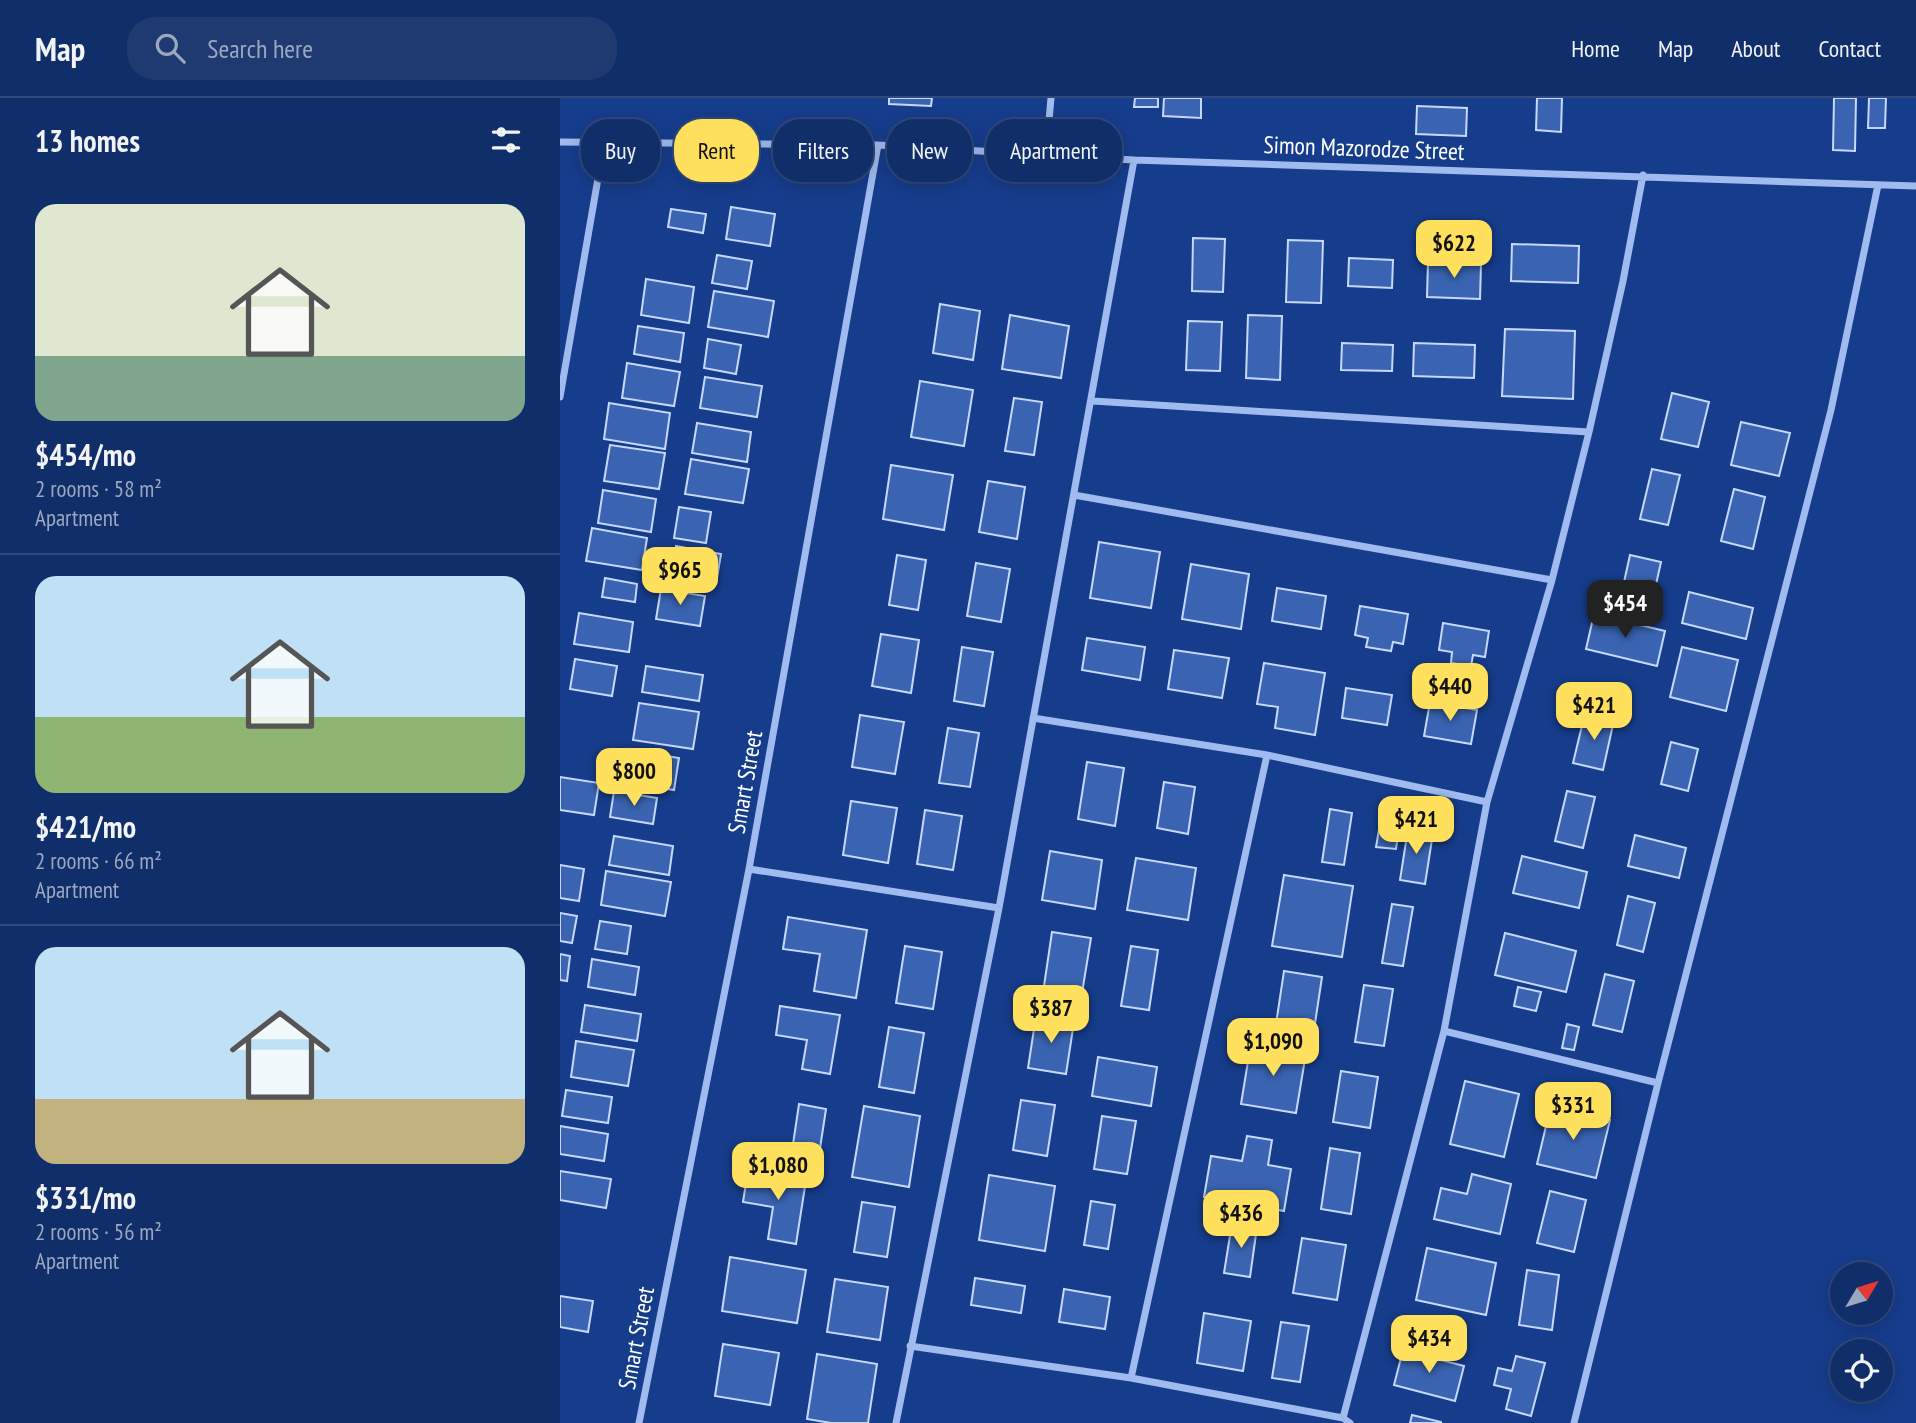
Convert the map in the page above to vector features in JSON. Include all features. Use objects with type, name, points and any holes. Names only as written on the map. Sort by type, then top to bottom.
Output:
[{"type":"street","points":[[1049,119],[1051,98]]},
{"type":"street","name":"Simon Mazorodze Street","points":[[560,142],[581,143]]},
{"type":"street","name":"Simon Mazorodze Street","points":[[660,144],[878,145],[986,151]]},
{"type":"street","name":"Smart Street","points":[[639,1423],[749,869],[878,145]]},
{"type":"street","name":"Simon Mazorodze Street","points":[[1122,159],[1916,186]]},
{"type":"street","points":[[896,1423],[999,908],[1093,401],[1134,160]]},
{"type":"street","points":[[910,1346],[1131,1378],[1346,1421],[1444,1031],[1488,802],[1552,580],[1589,432],[1623,281],[1643,175]]},
{"type":"street","points":[[560,397],[597,182]]},
{"type":"street","points":[[1574,1423],[1658,1083],[1831,410],[1878,185]]},
{"type":"street","points":[[1093,401],[1589,432]]},
{"type":"street","points":[[1074,495],[1552,580]]},
{"type":"street","points":[[1033,718],[1266,755],[1488,802]]},
{"type":"street","points":[[1131,1378],[1266,755]]},
{"type":"street","points":[[749,869],[999,908]]},
{"type":"street","points":[[1444,1031],[1658,1083]]},
{"type":"building","points":[[889,98],[932,98],[931,106],[889,104]]},
{"type":"building","points":[[1135,98],[1158,98],[1158,107],[1134,107]]},
{"type":"building","points":[[1164,98],[1201,98],[1201,118],[1163,116]]},
{"type":"building","points":[[1537,98],[1562,98],[1561,132],[1536,130]]},
{"type":"building","points":[[1834,98],[1856,98],[1855,151],[1833,150]]},
{"type":"building","points":[[1869,98],[1886,98],[1885,128],[1868,128]]},
{"type":"building","points":[[1417,106],[1467,108],[1466,136],[1416,134]]},
{"type":"building","points":[[731,207],[775,214],[770,246],[726,239]]},
{"type":"building","points":[[671,209],[706,214],[703,233],[668,227]]},
{"type":"building","points":[[1193,238],[1225,239],[1223,292],[1192,291]]},
{"type":"building","points":[[1288,240],[1323,241],[1321,303],[1286,302]]},
{"type":"building","points":[[1512,244],[1579,246],[1578,283],[1511,281]]},
{"type":"building","points":[[717,255],[752,261],[747,289],[712,283]]},
{"type":"building","points":[[1349,258],[1393,260],[1392,288],[1348,286]]},
{"type":"building","points":[[1428,262],[1481,264],[1480,299],[1427,297]]},
{"type":"building","points":[[646,279],[694,287],[689,323],[641,315]]},
{"type":"building","points":[[714,291],[774,301],[768,337],[708,327]]},
{"type":"building","points":[[940,304],[980,311],[973,360],[933,353]]},
{"type":"building","points":[[1010,315],[1069,326],[1061,378],[1002,369]]},
{"type":"building","points":[[1248,315],[1282,316],[1280,380],[1246,378]]},
{"type":"building","points":[[1188,321],[1222,322],[1220,371],[1186,370]]},
{"type":"building","points":[[638,326],[684,333],[680,362],[634,354]]},
{"type":"building","points":[[1505,329],[1575,331],[1573,399],[1502,396]]},
{"type":"building","points":[[708,339],[741,345],[736,374],[704,368]]},
{"type":"building","points":[[1342,343],[1393,345],[1392,371],[1341,370]]},
{"type":"building","points":[[1414,343],[1475,345],[1474,378],[1413,376]]},
{"type":"building","points":[[627,363],[680,372],[674,406],[622,398]]},
{"type":"building","points":[[705,377],[762,386],[757,417],[700,408]]},
{"type":"building","points":[[920,381],[973,390],[964,446],[911,437]]},
{"type":"building","points":[[1672,393],[1709,402],[1698,447],[1661,439]]},
{"type":"building","points":[[1014,398],[1042,402],[1034,455],[1005,451]]},
{"type":"building","points":[[609,403],[670,413],[665,449],[604,439]]},
{"type":"building","points":[[1741,422],[1790,433],[1779,476],[1731,465]]},
{"type":"building","points":[[697,423],[751,432],[747,462],[692,453]]},
{"type":"building","points":[[610,445],[665,453],[659,489],[604,481]]},
{"type":"building","points":[[691,459],[749,469],[743,503],[685,494]]},
{"type":"building","points":[[891,465],[953,475],[944,530],[883,519]]},
{"type":"building","points":[[1652,469],[1680,475],[1668,525],[1640,519]]},
{"type":"building","points":[[988,481],[1025,487],[1017,539],[979,532]]},
{"type":"building","points":[[1734,489],[1765,497],[1753,549],[1721,541]]},
{"type":"building","points":[[603,490],[656,499],[651,532],[598,523]]},
{"type":"building","points":[[679,507],[711,512],[706,543],[674,538]]},
{"type":"building","points":[[592,528],[647,538],[642,570],[586,561]]},
{"type":"building","points":[[1099,542],[1160,552],[1151,608],[1090,598]]},
{"type":"building","points":[[676,546],[721,554],[716,584],[671,577]]},
{"type":"building","points":[[897,555],[926,560],[918,610],[889,605]]},
{"type":"building","points":[[1630,555],[1661,562],[1651,607],[1620,600]]},
{"type":"building","points":[[976,563],[1010,569],[1001,622],[967,616]]},
{"type":"building","points":[[1191,564],[1249,574],[1241,629],[1182,619]]},
{"type":"building","points":[[605,578],[637,584],[635,602],[602,597]]},
{"type":"building","points":[[1277,588],[1326,596],[1321,629],[1272,621]]},
{"type":"building","points":[[661,589],[705,596],[700,626],[656,619]]},
{"type":"building","points":[[1689,592],[1753,608],[1746,639],[1682,623]]},
{"type":"building","points":[[1360,606],[1408,614],[1403,644],[1393,642],[1391,651],[1366,647],[1368,638],[1355,635]]},
{"type":"building","points":[[579,613],[633,622],[629,652],[574,644]]},
{"type":"building","points":[[1594,614],[1665,631],[1657,666],[1586,649]]},
{"type":"building","points":[[1443,623],[1489,631],[1485,657],[1473,655],[1471,666],[1451,663],[1452,652],[1439,650]]},
{"type":"building","points":[[881,634],[919,640],[911,693],[872,686]]},
{"type":"building","points":[[1087,638],[1145,647],[1140,680],[1082,670]]},
{"type":"building","points":[[962,647],[993,652],[984,706],[954,701]]},
{"type":"building","points":[[1682,647],[1738,660],[1726,711],[1670,697]]},
{"type":"building","points":[[1174,650],[1229,658],[1222,698],[1168,689]]},
{"type":"building","points":[[575,659],[617,666],[612,696],[570,689]]},
{"type":"building","points":[[1264,663],[1325,673],[1315,735],[1275,728],[1278,707],[1257,704]]},
{"type":"building","points":[[646,666],[703,675],[699,701],[642,692]]},
{"type":"building","points":[[1346,688],[1392,695],[1387,725],[1342,718]]},
{"type":"building","points":[[1430,702],[1477,710],[1471,744],[1424,736]]},
{"type":"building","points":[[639,703],[699,712],[693,749],[633,740]]},
{"type":"building","points":[[1585,713],[1614,720],[1603,770],[1573,763]]},
{"type":"building","points":[[860,715],[904,722],[895,774],[852,767]]},
{"type":"building","points":[[948,728],[979,733],[970,787],[939,783]]},
{"type":"building","points":[[1671,742],[1698,749],[1688,791],[1661,784]]},
{"type":"building","points":[[625,749],[679,758],[674,790],[620,781]]},
{"type":"building","points":[[1087,762],[1124,768],[1115,826],[1078,819]]},
{"type":"building","points":[[560,777],[599,783],[594,815],[560,810]]},
{"type":"building","points":[[1164,782],[1195,787],[1188,834],[1157,828]]},
{"type":"building","points":[[614,791],[657,798],[653,824],[610,817]]},
{"type":"building","points":[[1567,791],[1595,797],[1583,848],[1555,841]]},
{"type":"building","points":[[851,801],[897,808],[888,863],[843,855]]},
{"type":"building","points":[[1330,809],[1352,813],[1344,865],[1322,862]]},
{"type":"building","points":[[925,810],[962,816],[953,870],[917,864]]},
{"type":"building","points":[[1382,812],[1401,815],[1396,849],[1376,847]]},
{"type":"building","points":[[1408,829],[1433,833],[1425,884],[1400,880]]},
{"type":"building","points":[[1635,835],[1686,848],[1679,878],[1628,866]]},
{"type":"building","points":[[614,836],[673,846],[669,875],[609,865]]},
{"type":"building","points":[[1050,851],[1102,860],[1095,909],[1042,900]]},
{"type":"building","points":[[1522,856],[1587,872],[1579,908],[1513,893]]},
{"type":"building","points":[[1136,858],[1196,868],[1188,920],[1127,910]]},
{"type":"building","points":[[560,865],[584,869],[579,901],[560,898]]},
{"type":"building","points":[[606,871],[671,882],[665,916],[601,905]]},
{"type":"building","points":[[1284,875],[1353,886],[1342,957],[1272,946]]},
{"type":"building","points":[[1628,896],[1655,903],[1643,952],[1617,945]]},
{"type":"building","points":[[1392,904],[1413,907],[1403,966],[1382,963]]},
{"type":"building","points":[[560,913],[577,916],[572,943],[560,941]]},
{"type":"building","points":[[788,917],[867,930],[856,998],[814,991],[820,954],[783,949]]},
{"type":"building","points":[[600,921],[631,926],[627,954],[595,949]]},
{"type":"building","points":[[1052,932],[1091,938],[1082,993],[1044,986]]},
{"type":"building","points":[[1505,933],[1576,951],[1566,992],[1495,975]]},
{"type":"building","points":[[905,946],[942,952],[933,1009],[896,1003]]},
{"type":"building","points":[[1131,946],[1158,950],[1149,1010],[1121,1006]]},
{"type":"building","points":[[560,954],[570,956],[567,981],[560,980]]},
{"type":"building","points":[[592,959],[639,967],[635,995],[588,987]]},
{"type":"building","points":[[1284,971],[1322,977],[1314,1030],[1276,1024]]},
{"type":"building","points":[[1605,974],[1634,981],[1622,1032],[1593,1025]]},
{"type":"building","points":[[1364,985],[1393,989],[1384,1046],[1355,1042]]},
{"type":"building","points":[[1518,987],[1541,992],[1536,1011],[1514,1006]]},
{"type":"building","points":[[585,1005],[641,1014],[637,1041],[581,1032]]},
{"type":"building","points":[[780,1006],[840,1015],[830,1074],[802,1069],[807,1040],[776,1035]]},
{"type":"building","points":[[1036,1016],[1074,1022],[1066,1074],[1028,1068]]},
{"type":"building","points":[[1567,1024],[1579,1027],[1574,1050],[1562,1048]]},
{"type":"building","points":[[889,1027],[924,1033],[914,1093],[879,1087]]},
{"type":"building","points":[[576,1041],[634,1050],[628,1086],[571,1077]]},
{"type":"building","points":[[1251,1043],[1306,1053],[1296,1113],[1241,1104]]},
{"type":"building","points":[[1098,1057],[1157,1067],[1151,1106],[1092,1096]]},
{"type":"building","points":[[1341,1071],[1378,1077],[1370,1128],[1333,1122]]},
{"type":"building","points":[[1465,1081],[1519,1094],[1504,1157],[1450,1144]]},
{"type":"building","points":[[566,1090],[612,1097],[608,1123],[562,1116]]},
{"type":"building","points":[[1021,1100],[1055,1105],[1047,1156],[1013,1150]]},
{"type":"building","points":[[799,1104],[826,1109],[819,1155],[792,1151]]},
{"type":"building","points":[[1551,1105],[1610,1120],[1596,1178],[1537,1164]]},
{"type":"building","points":[[864,1106],[920,1116],[909,1187],[852,1177]]},
{"type":"building","points":[[1102,1116],[1136,1121],[1127,1174],[1094,1169]]},
{"type":"building","points":[[560,1126],[608,1134],[604,1161],[560,1154]]},
{"type":"building","points":[[1247,1136],[1272,1140],[1268,1165],[1291,1169],[1284,1211],[1204,1197],[1211,1156],[1242,1161]]},
{"type":"building","points":[[1330,1148],[1360,1153],[1351,1214],[1321,1209]]},
{"type":"building","points":[[748,1170],[806,1180],[796,1244],[768,1239],[773,1207],[743,1202]]},
{"type":"building","points":[[560,1171],[611,1179],[606,1208],[560,1200]]},
{"type":"building","points":[[1472,1174],[1511,1184],[1500,1234],[1434,1219],[1441,1188],[1467,1194]]},
{"type":"building","points":[[989,1175],[1055,1186],[1045,1251],[979,1240]]},
{"type":"building","points":[[1550,1191],[1586,1200],[1574,1252],[1537,1243]]},
{"type":"building","points":[[1091,1201],[1115,1205],[1108,1249],[1084,1245]]},
{"type":"building","points":[[862,1202],[895,1207],[887,1257],[854,1252]]},
{"type":"building","points":[[1232,1223],[1257,1227],[1250,1277],[1224,1273]]},
{"type":"building","points":[[1302,1238],[1346,1245],[1337,1300],[1293,1293]]},
{"type":"building","points":[[1427,1248],[1496,1263],[1486,1315],[1416,1300]]},
{"type":"building","points":[[730,1257],[806,1270],[797,1323],[722,1311]]},
{"type":"building","points":[[1527,1270],[1559,1275],[1552,1330],[1519,1325]]},
{"type":"building","points":[[975,1278],[1025,1286],[1021,1313],[971,1305]]},
{"type":"building","points":[[835,1279],[888,1287],[880,1340],[827,1332]]},
{"type":"building","points":[[1064,1289],[1110,1297],[1105,1329],[1059,1322]]},
{"type":"building","points":[[560,1296],[593,1301],[588,1332],[560,1327]]},
{"type":"building","points":[[1204,1313],[1251,1321],[1243,1371],[1197,1363]]},
{"type":"building","points":[[1281,1322],[1309,1326],[1300,1382],[1272,1378]]},
{"type":"building","points":[[723,1344],[779,1353],[770,1405],[715,1396]]},
{"type":"building","points":[[1403,1350],[1464,1366],[1455,1401],[1394,1385]]},
{"type":"building","points":[[817,1354],[877,1364],[868,1423],[831,1423],[807,1419]]},
{"type":"building","points":[[1516,1356],[1545,1363],[1531,1416],[1506,1409],[1511,1389],[1494,1385],[1498,1368],[1512,1371]]},
{"type":"building","points":[[1412,1415],[1441,1422],[1441,1423],[1410,1423]]}]
